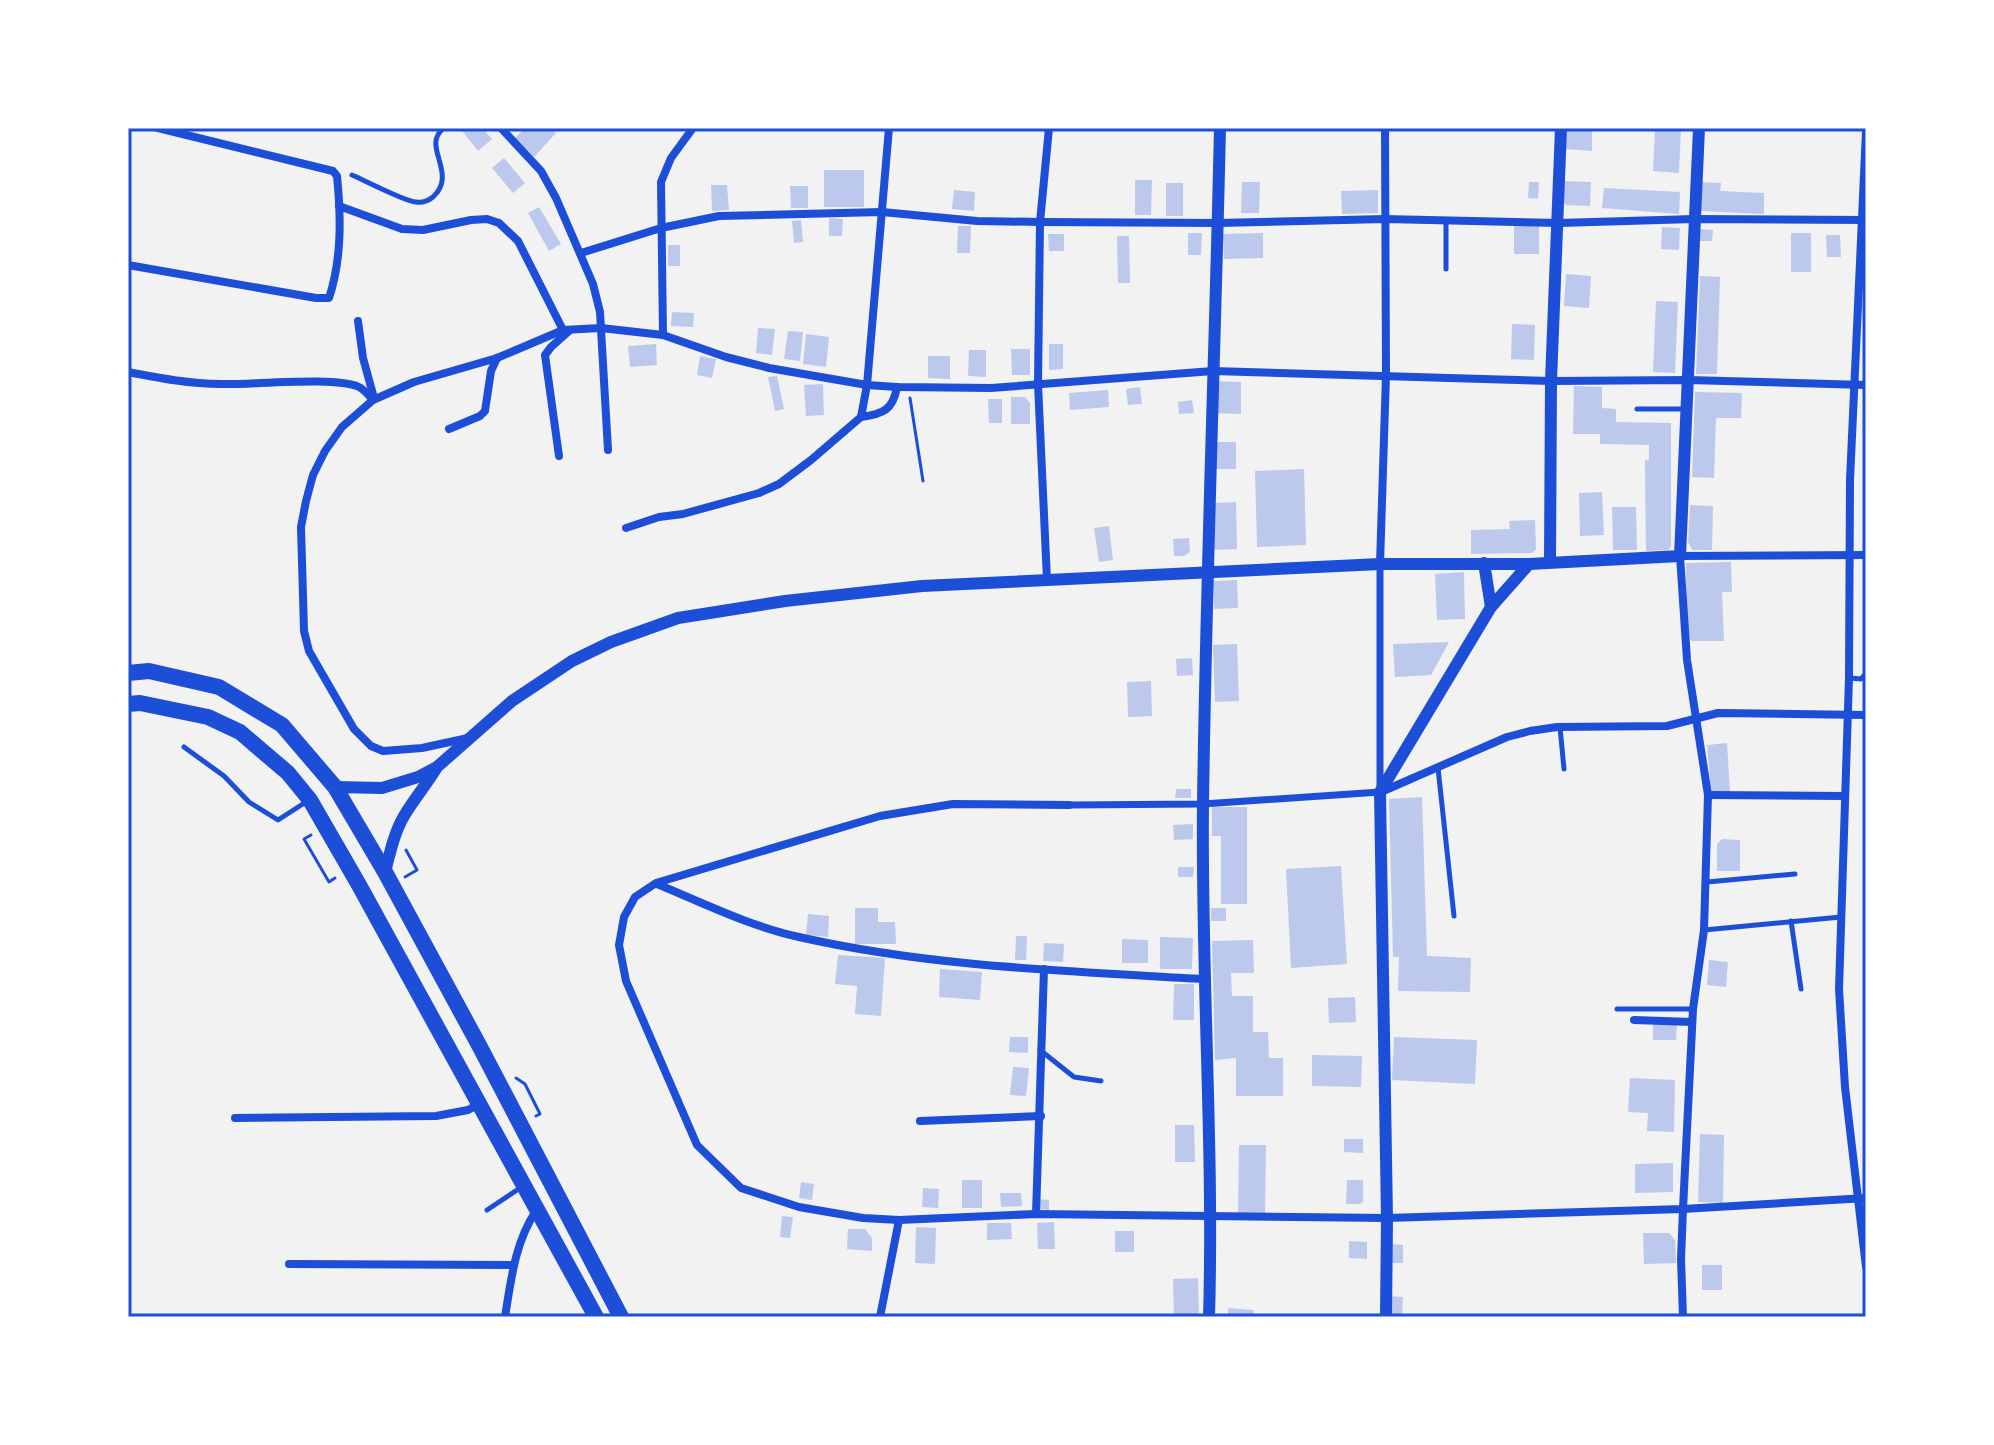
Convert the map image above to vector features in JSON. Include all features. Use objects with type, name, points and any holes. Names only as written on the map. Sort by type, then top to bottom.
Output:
[{"type":"highway","points":[[128,673],[149,671],[219,687],[282,725],[335,787],[480,1047],[621,1317]]},
{"type":"highway","points":[[128,704],[140,703],[208,717],[240,732],[288,773],[310,800],[596,1317]]},
{"type":"street","points":[[128,265],[329,298],[337,259],[337,176],[328,168],[158,128]]},
{"type":"street","points":[[501,128],[541,171],[593,284],[601,328],[608,450]]},
{"type":"street","points":[[663,335],[661,182],[671,158],[693,128]]},
{"type":"street","points":[[861,417],[867,385],[889,128]]},
{"type":"street","points":[[1047,580],[1038,384],[1040,222],[1049,128]]},
{"type":"street","points":[[1209,1317],[1212,1217],[1203,979],[1203,804],[1220,128]]},
{"type":"street","points":[[1385,128],[1386,375],[1380,564],[1380,792],[1386,1317]]},
{"type":"street","points":[[1550,562],[1551,381],[1561,128]]},
{"type":"street","points":[[1683,1317],[1681,1259],[1692,1022],[1707,882],[1708,795],[1687,660],[1680,556],[1699,128]]},
{"type":"street","points":[[1866,131],[1848,555],[1849,678],[1839,989],[1844,1073],[1863,1198],[1866,1267]]},
{"type":"street","points":[[339,206],[402,229],[423,230],[487,219],[499,223],[518,241],[568,329]]},
{"type":"street","points":[[581,253],[661,228],[719,216],[882,212],[977,221],[1218,223],[1385,219],[1559,223],[1694,219],[1863,220]]},
{"type":"street","points":[[358,321],[363,358],[374,399]]},
{"type":"street","points":[[468,738],[422,748],[383,751],[371,746],[354,729],[309,651],[301,608],[301,527],[306,501],[313,475],[325,451],[342,427],[374,399],[414,382],[497,358],[568,329],[601,328],[663,335],[769,368],[867,385],[897,387],[972,389],[1213,371],[1551,381],[1688,380],[1866,385]]},
{"type":"street","points":[[559,456],[545,355],[568,329]]},
{"type":"street","points":[[449,429],[485,411],[491,371],[497,358]]},
{"type":"street","points":[[128,372],[183,382],[223,385],[254,382],[339,384],[361,388],[374,399]]},
{"type":"street","points":[[626,528],[759,493],[779,484],[861,417],[877,414],[891,406],[897,387]]},
{"type":"street","points":[[385,872],[396,833],[406,813],[437,767],[468,738],[512,701],[572,661],[611,642],[678,618],[785,601],[922,586],[1380,564],[1529,564],[1680,556],[1866,555]]},
{"type":"street","points":[[1484,563],[1491,607]]},
{"type":"street","points":[[1380,792],[1491,607],[1529,564]]},
{"type":"street","points":[[1863,1198],[1683,1209],[1387,1218],[1036,1214],[899,1220],[863,1218],[799,1207],[741,1188],[697,1145],[626,981],[619,945],[624,917],[635,897],[656,883],[880,816],[953,804],[1203,804],[1380,792],[1507,737],[1560,727],[1667,726],[1718,713],[1866,715]]},
{"type":"street","points":[[335,787],[382,788],[418,777],[437,767]]},
{"type":"street","points":[[1708,795],[1843,796]]},
{"type":"street","points":[[656,883],[745,921],[798,937],[954,962],[1203,979]]},
{"type":"street","points":[[1036,1214],[1044,969]]},
{"type":"street","points":[[1634,1020],[1692,1022]]},
{"type":"street","points":[[235,1118],[436,1116],[468,1110],[479,1104]]},
{"type":"street","points":[[920,1121],[1041,1116]]},
{"type":"street","points":[[505,1317],[513,1265],[527,1224],[537,1211]]},
{"type":"street","points":[[880,1317],[899,1220]]},
{"type":"street","points":[[289,1264],[513,1265]]},
{"type":"lane","points":[[352,175],[414,203],[429,201],[439,191],[443,181],[435,140],[437,133],[444,128]]},
{"type":"lane","points":[[1446,220],[1446,269]]},
{"type":"lane","points":[[1637,409],[1686,409]]},
{"type":"lane","points":[[1849,678],[1861,679],[1866,673]]},
{"type":"lane","points":[[1560,727],[1564,769]]},
{"type":"lane","points":[[184,747],[224,776],[249,802],[278,820],[310,800]]},
{"type":"lane","points":[[1438,768],[1454,916]]},
{"type":"lane","points":[[1707,882],[1795,874]]},
{"type":"lane","points":[[1704,930],[1841,917]]},
{"type":"lane","points":[[1791,921],[1801,989]]},
{"type":"lane","points":[[1617,1009],[1693,1009]]},
{"type":"lane","points":[[1039,1049],[1074,1077],[1101,1081]]},
{"type":"lane","points":[[487,1210],[524,1186]]},
{"type":"path","points":[[908,387],[923,481]]},
{"type":"path","points":[[304,839],[329,882]]},
{"type":"path","points":[[400,840],[417,870]]},
{"type":"building","points":[[460,128],[482,128],[492,139],[478,151]]},
{"type":"building","points":[[525,128],[551,128],[556,133],[534,157],[515,138]]},
{"type":"building","points":[[1567,128],[1592,128],[1592,151],[1565,149]]},
{"type":"building","points":[[1655,128],[1681,128],[1679,173],[1653,171]]},
{"type":"building","points":[[504,158],[525,183],[513,193],[492,168]]},
{"type":"building","points":[[824,170],[864,170],[864,207],[824,207]]},
{"type":"building","points":[[1135,180],[1152,180],[1151,215],[1135,215]]},
{"type":"building","points":[[1561,181],[1591,182],[1590,206],[1566,205],[1560,196]]},
{"type":"building","points":[[1242,182],[1260,182],[1259,213],[1241,213]]},
{"type":"building","points":[[1529,182],[1539,182],[1538,199],[1528,198]]},
{"type":"building","points":[[1701,182],[1721,183],[1720,191],[1764,193],[1764,214],[1700,211]]},
{"type":"building","points":[[1166,183],[1183,183],[1183,216],[1166,216]]},
{"type":"building","points":[[711,185],[727,185],[729,210],[712,211]]},
{"type":"building","points":[[790,186],[808,186],[808,208],[791,208]]},
{"type":"building","points":[[1604,188],[1680,192],[1679,214],[1602,208]]},
{"type":"building","points":[[954,190],[975,192],[974,211],[952,209]]},
{"type":"building","points":[[1378,190],[1378,213],[1342,214],[1341,191]]},
{"type":"building","points":[[539,207],[561,244],[549,251],[528,213]]},
{"type":"building","points":[[829,218],[843,219],[842,236],[829,236]]},
{"type":"building","points":[[801,220],[803,242],[794,243],[792,221]]},
{"type":"building","points":[[1514,224],[1539,224],[1539,254],[1514,254]]},
{"type":"building","points":[[958,226],[971,226],[970,253],[957,253]]},
{"type":"building","points":[[1662,227],[1680,228],[1679,250],[1661,249]]},
{"type":"building","points":[[1700,229],[1713,230],[1712,241],[1700,241]]},
{"type":"building","points":[[1188,233],[1202,233],[1201,255],[1188,255]]},
{"type":"building","points":[[1263,233],[1263,258],[1224,259],[1223,234]]},
{"type":"building","points":[[1791,233],[1811,233],[1811,272],[1791,272]]},
{"type":"building","points":[[1048,234],[1064,234],[1064,251],[1049,251]]},
{"type":"building","points":[[1826,235],[1840,235],[1841,257],[1827,257]]},
{"type":"building","points":[[1117,236],[1129,236],[1130,283],[1118,283]]},
{"type":"building","points":[[668,245],[680,245],[680,266],[668,266]]},
{"type":"building","points":[[1566,274],[1591,276],[1589,308],[1564,306]]},
{"type":"building","points":[[1700,276],[1720,277],[1717,374],[1696,374]]},
{"type":"building","points":[[1656,301],[1678,302],[1675,373],[1653,372]]},
{"type":"building","points":[[672,312],[694,313],[693,327],[671,326]]},
{"type":"building","points":[[1512,324],[1535,325],[1534,360],[1511,359]]},
{"type":"building","points":[[758,328],[775,329],[772,355],[756,353]]},
{"type":"building","points":[[788,331],[803,332],[800,361],[784,359]]},
{"type":"building","points":[[806,334],[829,337],[826,367],[803,364]]},
{"type":"building","points":[[656,344],[657,365],[630,367],[628,346]]},
{"type":"building","points":[[1049,344],[1063,344],[1063,369],[1049,370]]},
{"type":"building","points":[[1011,349],[1030,349],[1030,375],[1012,375]]},
{"type":"building","points":[[969,350],[986,350],[986,377],[968,376]]},
{"type":"building","points":[[700,356],[716,359],[712,378],[697,375]]},
{"type":"building","points":[[928,356],[950,356],[950,379],[928,378]]},
{"type":"building","points":[[777,376],[784,409],[775,411],[768,377]]},
{"type":"building","points":[[1214,381],[1241,382],[1241,414],[1214,413]]},
{"type":"building","points":[[823,384],[824,415],[806,416],[804,385]]},
{"type":"building","points":[[1574,386],[1602,387],[1602,408],[1616,409],[1616,422],[1671,423],[1671,546],[1668,550],[1646,551],[1645,460],[1649,460],[1649,445],[1600,444],[1600,434],[1573,434]]},
{"type":"building","points":[[1140,387],[1142,404],[1128,405],[1126,389]]},
{"type":"building","points":[[1108,390],[1109,407],[1070,410],[1069,393]]},
{"type":"building","points":[[1695,392],[1742,393],[1741,418],[1716,418],[1714,478],[1692,477]]},
{"type":"building","points":[[1011,397],[1025,397],[1030,403],[1030,424],[1011,424]]},
{"type":"building","points":[[988,399],[1002,399],[1002,423],[989,423]]},
{"type":"building","points":[[1192,400],[1194,413],[1179,414],[1178,402]]},
{"type":"building","points":[[1212,442],[1236,442],[1236,469],[1212,469]]},
{"type":"building","points":[[1304,469],[1306,545],[1257,547],[1255,471]]},
{"type":"building","points":[[1602,492],[1604,535],[1580,536],[1579,493]]},
{"type":"building","points":[[1236,502],[1237,549],[1214,550],[1213,503]]},
{"type":"building","points":[[1690,505],[1713,506],[1712,550],[1692,550],[1688,542]]},
{"type":"building","points":[[1612,507],[1636,507],[1637,550],[1613,550]]},
{"type":"building","points":[[1535,520],[1536,549],[1532,553],[1471,554],[1471,530],[1510,529],[1509,521]]},
{"type":"building","points":[[1109,526],[1113,560],[1099,562],[1094,528]]},
{"type":"building","points":[[1189,538],[1190,552],[1184,556],[1174,556],[1173,539]]},
{"type":"building","points":[[1731,562],[1732,592],[1722,592],[1724,641],[1692,641],[1687,636],[1686,563]]},
{"type":"building","points":[[1464,572],[1465,619],[1437,620],[1435,574]]},
{"type":"building","points":[[1237,580],[1238,608],[1214,609],[1213,581]]},
{"type":"building","points":[[1449,642],[1431,675],[1395,677],[1393,644]]},
{"type":"building","points":[[1237,644],[1239,701],[1215,702],[1213,645]]},
{"type":"building","points":[[1192,658],[1193,675],[1177,676],[1176,659]]},
{"type":"building","points":[[1151,681],[1152,716],[1128,717],[1127,682]]},
{"type":"building","points":[[1727,743],[1730,792],[1711,793],[1707,745]]},
{"type":"building","points":[[1176,789],[1191,789],[1191,798],[1175,798]]},
{"type":"building","points":[[1422,797],[1427,956],[1471,958],[1470,992],[1398,991],[1399,957],[1393,957],[1389,799]]},
{"type":"building","points":[[1212,807],[1247,807],[1247,904],[1221,904],[1221,836],[1212,836]]},
{"type":"building","points":[[1193,824],[1193,839],[1174,840],[1173,825]]},
{"type":"building","points":[[1722,839],[1740,840],[1740,871],[1717,871],[1717,844]]},
{"type":"building","points":[[1341,866],[1347,964],[1291,968],[1286,869]]},
{"type":"building","points":[[1178,867],[1194,867],[1193,877],[1178,877]]},
{"type":"building","points":[[855,908],[878,908],[878,922],[895,922],[896,944],[855,944]]},
{"type":"building","points":[[1211,908],[1226,908],[1226,921],[1211,921]]},
{"type":"building","points":[[808,914],[829,916],[828,937],[806,935]]},
{"type":"building","points":[[1016,936],[1027,936],[1026,960],[1015,960]]},
{"type":"building","points":[[1160,937],[1193,938],[1192,969],[1160,969]]},
{"type":"building","points":[[1122,939],[1148,940],[1148,963],[1122,963]]},
{"type":"building","points":[[1253,940],[1254,973],[1231,973],[1232,996],[1253,996],[1253,1032],[1268,1032],[1269,1058],[1283,1058],[1283,1096],[1236,1096],[1236,1058],[1215,1060],[1212,941]]},
{"type":"building","points":[[1044,943],[1064,944],[1063,962],[1043,961]]},
{"type":"building","points":[[838,955],[885,958],[881,1016],[855,1014],[857,986],[835,984]]},
{"type":"building","points":[[1709,960],[1728,962],[1726,987],[1707,985]]},
{"type":"building","points":[[940,969],[982,972],[980,1000],[939,997]]},
{"type":"building","points":[[1174,984],[1194,984],[1194,1020],[1173,1020]]},
{"type":"building","points":[[1355,997],[1356,1022],[1329,1023],[1328,998]]},
{"type":"building","points":[[1653,1022],[1677,1022],[1676,1040],[1653,1040]]},
{"type":"building","points":[[1010,1037],[1028,1037],[1028,1053],[1009,1052]]},
{"type":"building","points":[[1394,1037],[1477,1040],[1475,1084],[1392,1080]]},
{"type":"building","points":[[1312,1055],[1362,1056],[1361,1087],[1312,1086]]},
{"type":"building","points":[[1013,1067],[1029,1068],[1026,1096],[1010,1095]]},
{"type":"building","points":[[1630,1078],[1675,1080],[1674,1132],[1647,1131],[1648,1113],[1628,1112]]},
{"type":"building","points":[[1175,1125],[1194,1125],[1195,1162],[1175,1162]]},
{"type":"building","points":[[1700,1134],[1724,1135],[1723,1203],[1698,1202]]},
{"type":"building","points":[[1344,1139],[1363,1139],[1363,1153],[1344,1152]]},
{"type":"building","points":[[1239,1145],[1266,1145],[1265,1215],[1238,1215]]},
{"type":"building","points":[[1673,1163],[1673,1192],[1635,1193],[1635,1164]]},
{"type":"building","points":[[962,1180],[982,1180],[982,1208],[962,1208]]},
{"type":"building","points":[[1347,1180],[1363,1180],[1363,1202],[1360,1204],[1346,1204]]},
{"type":"building","points":[[801,1182],[814,1184],[812,1200],[799,1198]]},
{"type":"building","points":[[923,1188],[939,1189],[938,1208],[922,1207]]},
{"type":"building","points":[[1000,1193],[1021,1193],[1022,1206],[1001,1207]]},
{"type":"building","points":[[1037,1199],[1049,1200],[1049,1210],[1038,1209]]},
{"type":"building","points":[[782,1216],[793,1217],[790,1238],[780,1237]]},
{"type":"building","points":[[1054,1222],[1055,1249],[1038,1249],[1037,1223]]},
{"type":"building","points":[[987,1223],[1011,1223],[1012,1239],[987,1240]]},
{"type":"building","points":[[916,1227],[936,1228],[935,1264],[915,1263]]},
{"type":"building","points":[[848,1229],[865,1229],[872,1238],[872,1251],[847,1249]]},
{"type":"building","points":[[1115,1231],[1134,1231],[1134,1252],[1115,1252]]},
{"type":"building","points":[[1643,1233],[1669,1233],[1675,1240],[1676,1263],[1644,1264]]},
{"type":"building","points":[[1349,1241],[1367,1242],[1367,1259],[1349,1258]]},
{"type":"building","points":[[1390,1244],[1403,1245],[1403,1263],[1390,1263]]},
{"type":"building","points":[[1702,1265],[1722,1265],[1722,1290],[1702,1290]]},
{"type":"building","points":[[1198,1278],[1199,1317],[1174,1317],[1173,1279]]},
{"type":"building","points":[[1389,1296],[1403,1297],[1402,1317],[1388,1317]]},
{"type":"building","points":[[1228,1308],[1254,1310],[1253,1317],[1228,1317]]}]
